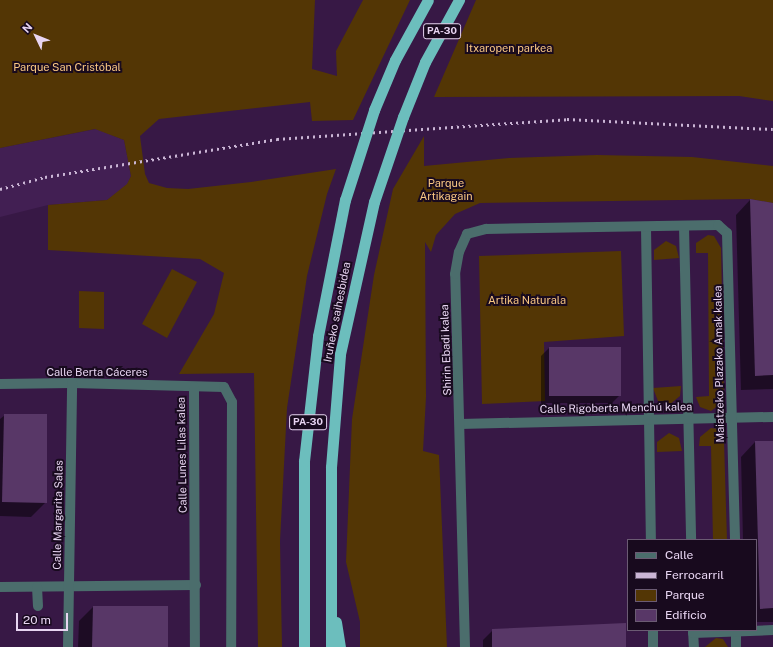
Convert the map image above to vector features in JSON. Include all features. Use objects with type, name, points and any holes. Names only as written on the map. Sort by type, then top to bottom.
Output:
[{"type":"highway","name":"Iruñeko saihesbidea","points":[[304,647],[304,461],[318,336],[345,200],[374,110],[395,60],[428,0]]},
{"type":"highway","name":"Iruñeko saihesbidea","points":[[331,647],[331,467],[340,354],[374,202],[403,117],[425,62],[459,0]]},
{"type":"highway","points":[[330,592],[340,647]]},
{"type":"highway","points":[[301,647],[304,620]]},
{"type":"street","name":"Maiatzeko Plazako Amak kalea","points":[[646,228],[718,225],[727,233],[735,539]]},
{"type":"street","points":[[684,226],[687,419],[691,539]]},
{"type":"street","points":[[646,228],[651,539]]},
{"type":"street","name":"Shirin Ebadi kalea","points":[[465,647],[455,274],[459,252],[467,234],[486,229],[646,228]]},
{"type":"street","name":"Calle Berta Cáceres","points":[[0,384],[72,383],[194,387]]},
{"type":"street","name":"Calle Margarita Salas","points":[[68,647],[72,383]]},
{"type":"street","name":"Calle Lunes Lilas kalea","points":[[195,647],[196,585],[194,387],[224,387],[232,402],[231,647]]},
{"type":"street","name":"Calle Rigoberta Menchú kalea","points":[[460,424],[773,417]]},
{"type":"street","points":[[0,587],[196,585]]},
{"type":"street","points":[[37,587],[38,606]]},
{"type":"street","points":[[757,630],[773,630]]},
{"type":"street","points":[[653,631],[653,647]]},
{"type":"street","points":[[693,631],[694,647]]},
{"type":"street","points":[[736,631],[736,647]]},
{"type":"shaded area","points":[[96,129],[124,140],[131,176],[127,185],[107,200],[48,205],[0,217],[0,148]]},
{"type":"green space","name":"Parque San Cristóbal","points":[[0,0],[315,0],[312,69],[337,76],[336,51],[363,0],[410,0],[353,120],[312,121],[310,102],[159,119],[140,136],[145,174],[149,183],[167,188],[188,189],[251,182],[336,169],[327,194],[307,276],[287,408],[280,541],[282,647],[258,647],[254,373],[179,374],[214,314],[224,273],[200,259],[48,250],[48,205],[107,200],[127,184],[131,176],[124,140],[95,129],[0,148]]},
{"type":"green space","name":"Itxaropen parkea","points":[[476,0],[773,0],[773,101],[739,96],[434,97]]},
{"type":"green space","name":"Parque Artikagain","points":[[424,136],[424,166],[509,158],[597,155],[692,157],[773,166],[773,203],[750,199],[480,203],[455,214],[436,235],[431,252],[425,242],[426,397],[423,451],[439,455],[447,647],[360,647],[360,622],[346,562],[352,419],[374,275],[393,189]]},
{"type":"green space","points":[[708,235],[714,236],[721,248],[724,396],[723,402],[711,411],[700,407],[696,397],[709,396],[708,253],[696,253],[696,243]]},
{"type":"green space","points":[[666,241],[676,246],[679,258],[654,260],[654,250]]},
{"type":"green space","name":"Artika Naturala","points":[[621,251],[624,336],[544,342],[545,401],[482,404],[479,256]]},
{"type":"green space","points":[[172,269],[197,282],[167,338],[142,324]]},
{"type":"green space","points":[[79,291],[104,292],[104,329],[79,328]]},
{"type":"green space","points":[[681,386],[680,396],[669,405],[658,401],[653,388]]},
{"type":"green space","points":[[711,428],[718,429],[724,441],[727,539],[713,539],[711,446],[699,446],[700,437]]},
{"type":"green space","points":[[669,433],[679,438],[682,451],[657,452],[657,442]]},
{"type":"green space","points":[[716,638],[723,639],[728,647],[705,647]]},
{"type":"building","points":[[750,199],[773,203],[773,375],[755,376]]},
{"type":"building","points":[[549,347],[621,347],[621,396],[549,396]]},
{"type":"building","points":[[4,414],[47,414],[47,503],[2,502]]},
{"type":"building","points":[[755,441],[773,441],[773,608],[760,609]]},
{"type":"building","points":[[93,606],[168,606],[168,647],[92,647]]},
{"type":"building","points":[[626,623],[626,647],[492,647],[492,629]]},
{"type":"railway","points":[[0,189],[45,177],[277,139],[567,119],[773,129]]}]
